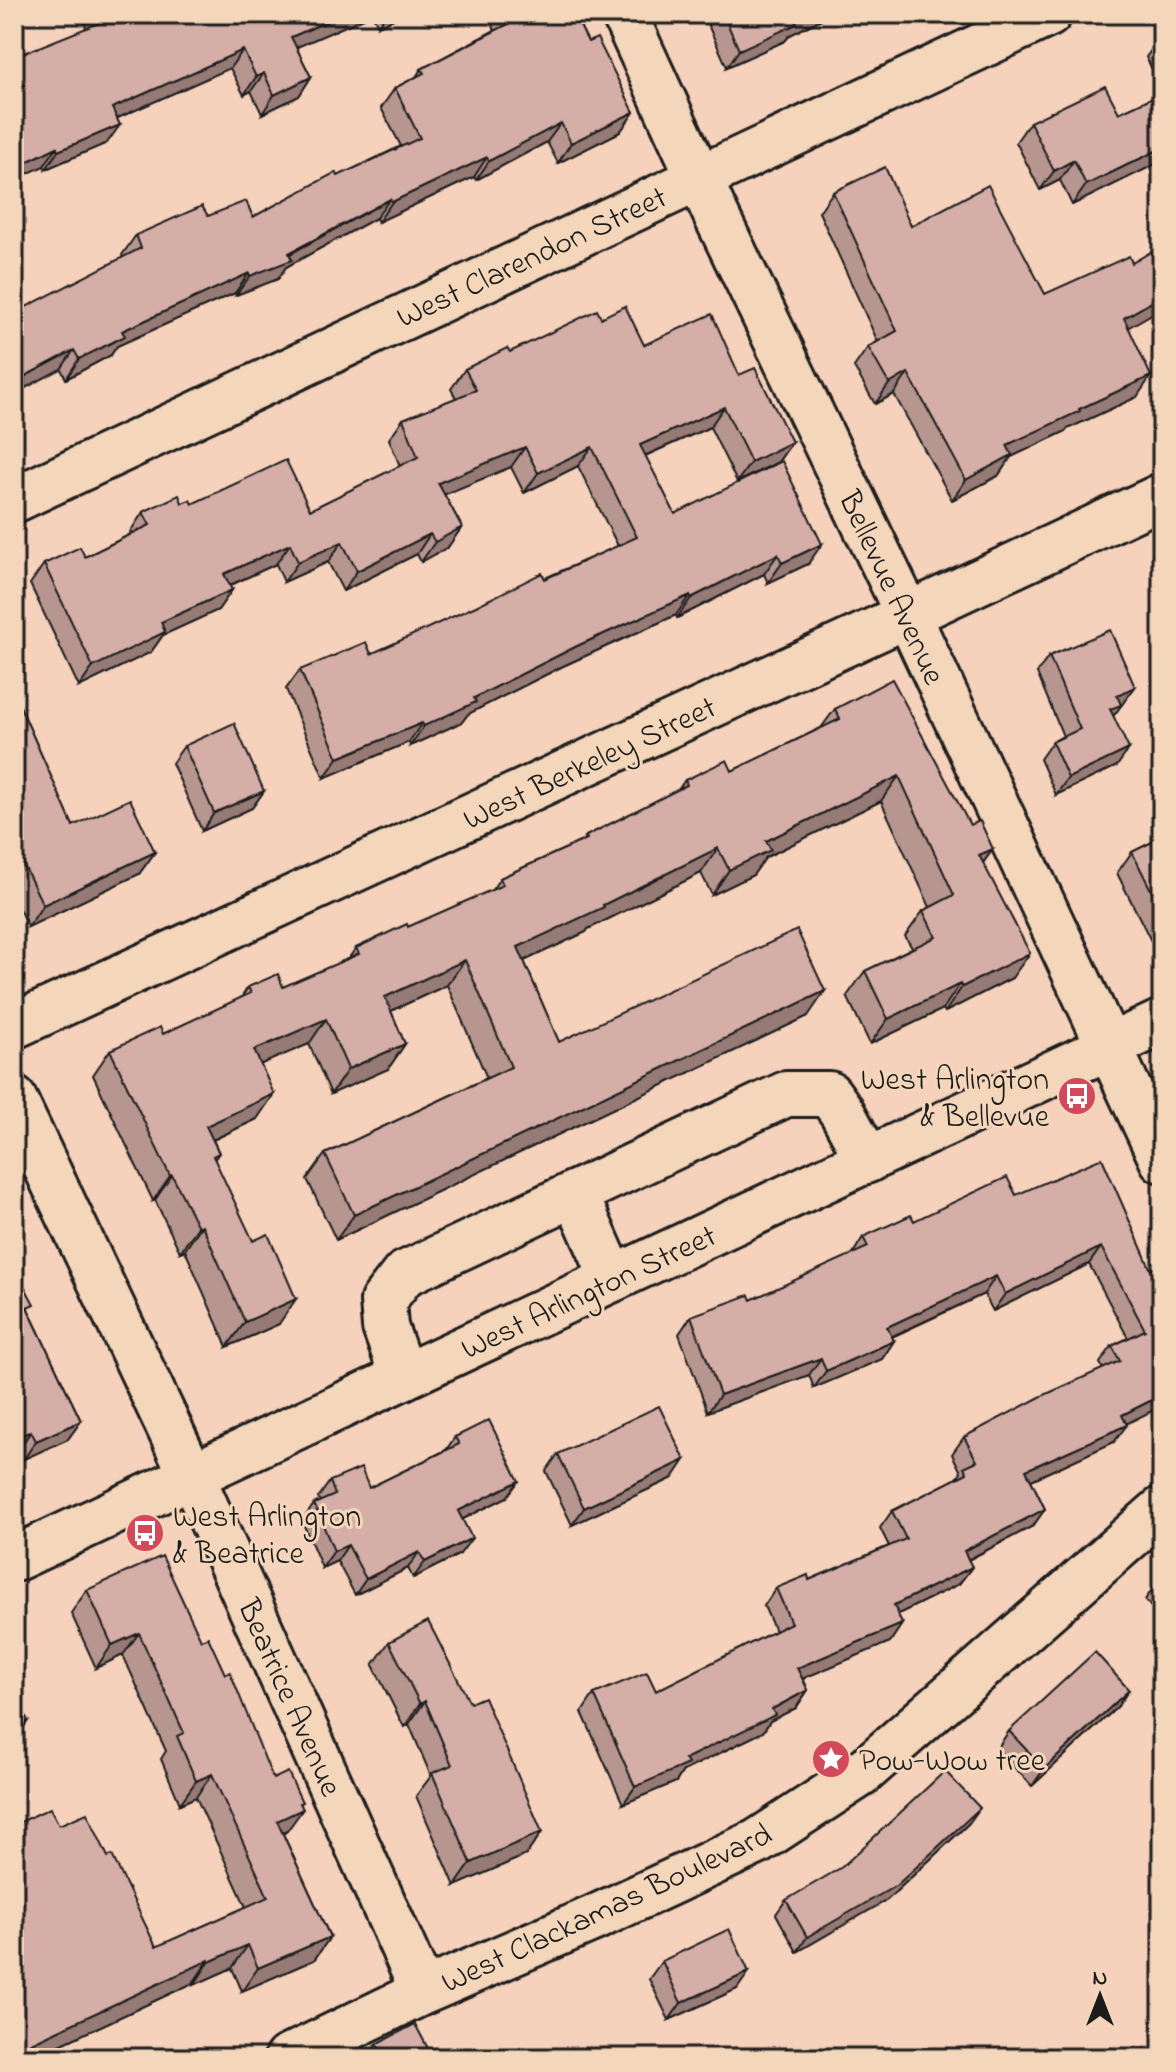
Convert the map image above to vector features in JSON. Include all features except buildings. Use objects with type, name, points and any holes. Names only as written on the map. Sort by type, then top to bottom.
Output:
[{"type":"street","name":"Bellevue Avenue","points":[[624,14],[1162,1160]]},
{"type":"street","name":"West Clarendon Street","points":[[14,500],[1049,14]]},
{"type":"street","name":"West Berkeley Street","points":[[14,1026],[1162,496]]},
{"type":"street","name":"West Arlington Street","points":[[14,1559],[1162,1022]]},
{"type":"street","points":[[403,1377],[385,1327],[383,1301],[404,1274],[786,1094],[829,1094],[868,1160]]},
{"type":"street","name":"Beatrice Avenue","points":[[14,1099],[192,1476],[423,1992]]},
{"type":"street","points":[[575,1193],[613,1279]]},
{"type":"street","name":"West Clackamas Boulevard","points":[[287,2058],[423,1992],[594,1918],[757,1842],[861,1774],[1162,1509]]},
{"type":"place","name":"West Arlington & Bellevue","points":[[1077,1096]]},
{"type":"place","name":"West Arlington & Beatrice","points":[[145,1533]]},
{"type":"place","name":"Pow-Wow tree","points":[[831,1759]]}]
